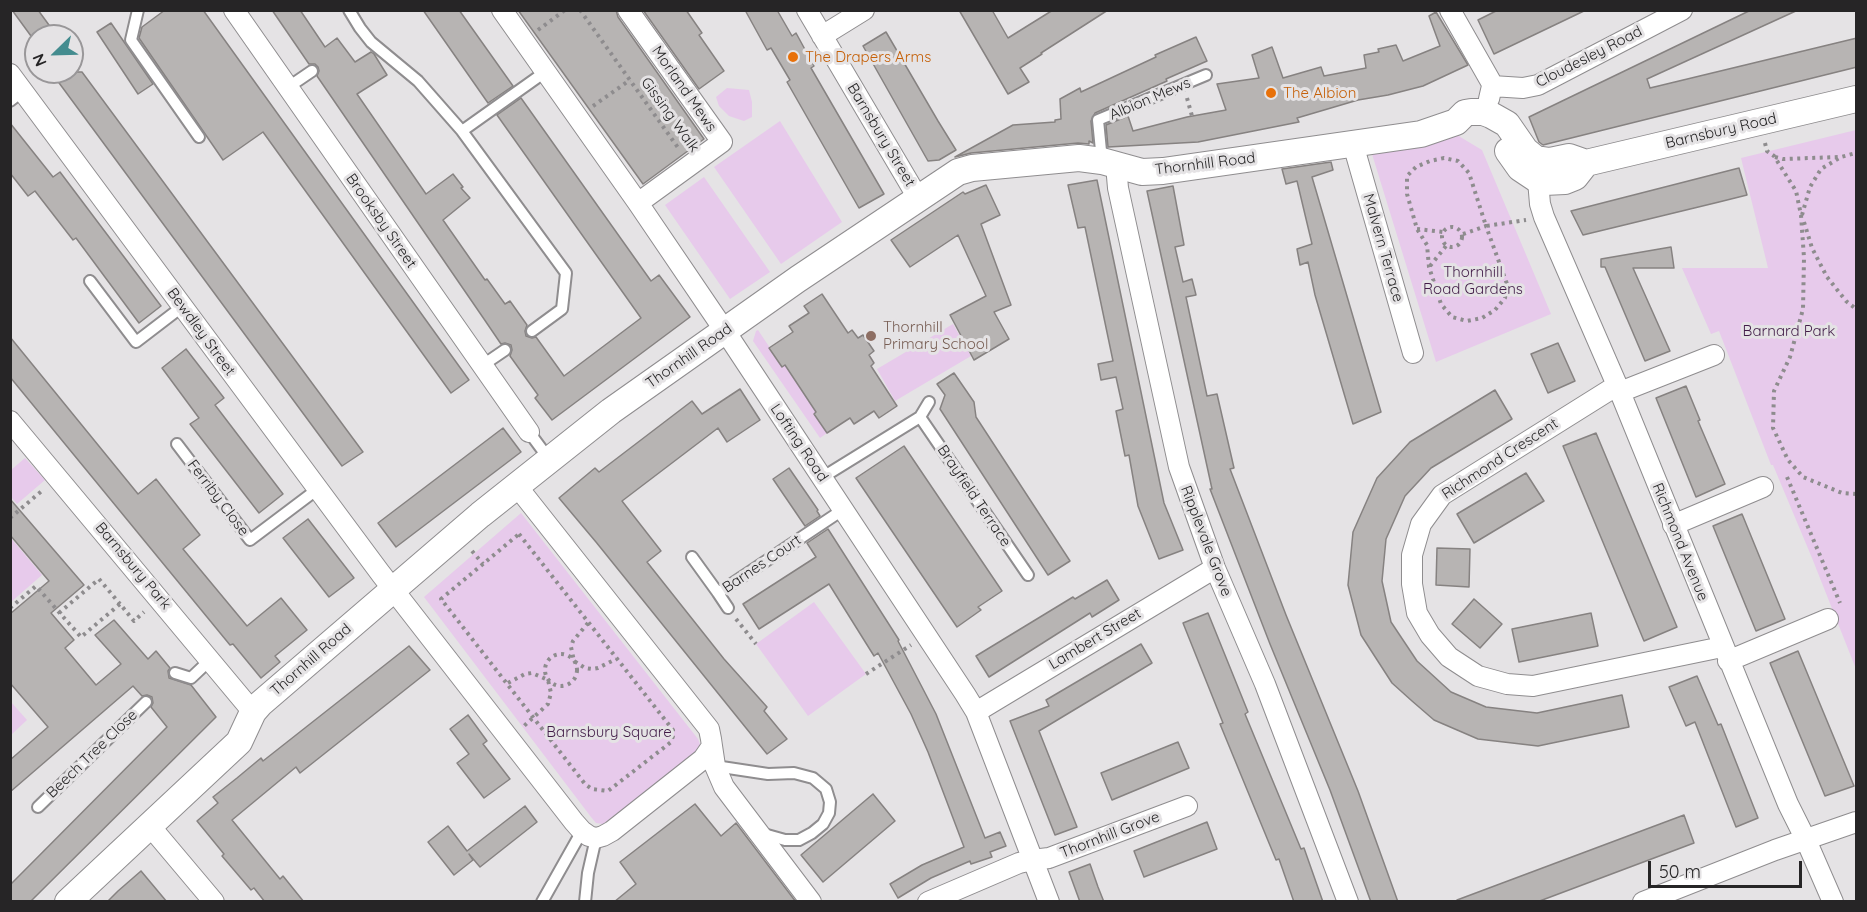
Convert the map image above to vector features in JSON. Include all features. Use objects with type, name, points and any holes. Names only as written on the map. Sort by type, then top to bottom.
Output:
[{"type":"street","name":"Brooksby Street","points":[[234,10],[530,432]]},
{"type":"street","name":"Lofting Road","points":[[502,10],[638,203],[823,477],[976,711],[1048,902]]},
{"type":"street","name":"Morland Mews","points":[[628,10],[722,142],[638,203]]},
{"type":"street","name":"Barnsbury Street","points":[[807,10],[918,198]]},
{"type":"street","points":[[822,36],[864,10]]},
{"type":"street","points":[[1450,10],[1492,86],[1483,112]]},
{"type":"street","name":"Cloudesley Road","points":[[1492,86],[1523,88],[1538,85],[1682,10]]},
{"type":"street","name":"Bewdley Street","points":[[10,74],[17,96],[183,306],[393,589]]},
{"type":"street","name":"Barnsbury Road","points":[[1586,163],[1857,99]]},
{"type":"street","points":[[1483,112],[1507,124],[1532,157],[1551,160],[1569,157],[1586,163],[1575,177],[1565,181],[1538,180],[1520,168],[1503,143],[1491,132],[1456,122],[1465,113],[1483,112]]},
{"type":"street","name":"Thornhill Road","points":[[68,902],[239,742],[260,704],[516,485],[611,411],[958,172],[967,169],[1080,158],[1142,172],[1163,171],[1421,134],[1456,122]]},
{"type":"street","name":"Malvern Terrace","points":[[1353,144],[1413,353]]},
{"type":"street","name":"Ripplevale Grove","points":[[1109,163],[1118,188],[1179,467],[1215,568],[1265,684],[1347,902]]},
{"type":"street","name":"Richmond Avenue","points":[[1538,180],[1540,204],[1544,217],[1618,389],[1788,804],[1833,902]]},
{"type":"street","name":"Richmond Crescent","points":[[1714,355],[1618,389],[1442,495],[1421,525],[1412,555],[1412,584],[1417,613],[1430,635],[1449,657],[1478,676],[1507,684],[1533,686],[1725,654],[1828,619]]},
{"type":"street","name":"Barnsbury Park","points":[[10,421],[254,712]]},
{"type":"street","points":[[516,485],[709,729],[715,766],[724,787],[811,902]]},
{"type":"street","points":[[1673,525],[1763,487]]},
{"type":"street","name":"Lambert Street","points":[[976,711],[1215,568]]},
{"type":"street","points":[[393,589],[589,835],[612,831],[703,759],[712,746]]},
{"type":"street","name":"Thornhill Grove","points":[[928,902],[1009,867],[1048,858],[1187,806]]},
{"type":"street","points":[[1643,902],[1774,850],[1857,822]]},
{"type":"street","points":[[150,826],[214,902]]},
{"type":"lane","points":[[138,10],[131,40],[199,137]]},
{"type":"lane","points":[[350,10],[371,42],[418,81],[462,132],[566,273],[562,309],[532,331]]},
{"type":"lane","points":[[287,88],[312,71]]},
{"type":"lane","points":[[462,132],[545,72]]},
{"type":"lane","name":"Albion Mews","points":[[1109,163],[1098,120],[1206,75]]},
{"type":"lane","points":[[90,281],[135,342],[183,306]]},
{"type":"lane","points":[[483,365],[506,350]]},
{"type":"lane","points":[[823,477],[920,417],[929,402]]},
{"type":"lane","name":"Brayfield Terrace","points":[[920,417],[1028,575]]},
{"type":"lane","points":[[530,432],[549,459]]},
{"type":"lane","name":"Ferriby Close","points":[[177,444],[250,540],[319,488]]},
{"type":"lane","name":"Barnes Court","points":[[692,556],[718,593],[844,509]]},
{"type":"lane","points":[[718,593],[728,608]]},
{"type":"lane","points":[[175,674],[191,678],[210,660]]},
{"type":"lane","name":"Beech Tree Close","points":[[39,807],[146,702]]},
{"type":"lane","points":[[715,766],[768,774],[794,773],[813,778],[826,789],[831,802],[829,813],[812,833],[799,840],[785,840],[760,833]]},
{"type":"lane","points":[[542,902],[589,835]]},
{"type":"lane","points":[[585,902],[589,835]]},
{"type":"path","points":[[523,41],[565,10]]},
{"type":"path","name":"Gissing Walk","points":[[580,10],[690,165]]},
{"type":"path","name":"Gissing Walk","points":[[578,117],[630,80]]},
{"type":"path","points":[[1759,123],[1767,151],[1783,159],[1841,157],[1857,153]]},
{"type":"path","points":[[1774,156],[1796,191],[1812,248],[1827,277],[1846,301],[1857,309]]},
{"type":"path","points":[[1841,157],[1821,169],[1810,187],[1801,215],[1804,258],[1803,309],[1790,357],[1774,391],[1773,429],[1788,460],[1803,477],[1842,493],[1857,494]]},
{"type":"path","points":[[1444,159],[1458,161],[1468,173],[1486,226],[1507,284],[1505,298],[1495,310],[1482,318],[1467,321],[1452,317],[1441,304],[1429,267],[1426,245],[1417,229],[1407,194],[1407,176],[1416,167],[1430,161],[1444,159]]},
{"type":"path","points":[[1463,234],[1486,226],[1544,217]]},
{"type":"path","points":[[1449,227],[1457,227],[1463,234],[1462,242],[1454,247],[1446,246],[1442,240],[1443,232],[1449,227]]},
{"type":"path","points":[[1417,229],[1443,232]]},
{"type":"path","points":[[1429,267],[1446,246]]},
{"type":"path","points":[[1786,477],[1844,612],[1828,619]]},
{"type":"path","points":[[10,518],[58,478]]},
{"type":"path","points":[[519,534],[588,623],[669,724],[673,736],[666,746],[608,791],[592,789],[585,784],[441,599],[519,534]]},
{"type":"path","points":[[59,613],[99,579],[134,621],[161,600]]},
{"type":"path","points":[[10,608],[36,586],[81,637],[120,604]]},
{"type":"path","points":[[728,608],[756,644]]},
{"type":"path","points":[[508,683],[532,673],[558,686],[568,684],[578,671],[574,661],[573,641],[588,623]]},
{"type":"path","points":[[866,674],[927,634]]},
{"type":"path","points":[[534,718],[550,699],[551,693],[545,670],[552,657],[561,654],[571,657],[585,668],[592,669],[616,659]]},
{"type":"green space","points":[[727,88],[749,90],[752,117],[744,121],[729,116],[719,106],[716,97]]},
{"type":"green space","points":[[780,121],[842,222],[781,264],[714,167]]},
{"type":"green space","name":"Barnard Park","points":[[1856,130],[1856,669],[1812,558],[1773,465],[1771,465],[1719,331],[1711,334],[1682,268],[1768,268],[1741,158]]},
{"type":"green space","name":"Thornhill Road Gardens","points":[[1457,135],[1482,150],[1551,314],[1436,362],[1372,154]]},
{"type":"green space","points":[[704,177],[770,272],[730,299],[665,205]]},
{"type":"green space","points":[[953,324],[971,356],[895,401],[877,369]]},
{"type":"green space","points":[[758,330],[782,366],[785,365],[816,412],[814,414],[827,433],[820,438],[753,341]]},
{"type":"green space","points":[[25,458],[45,480],[17,504],[11,497],[11,470]]},
{"type":"green space","name":"Barnsbury Square","points":[[521,513],[698,739],[701,747],[698,752],[603,824],[596,823],[591,817],[424,597]]},
{"type":"green space","points":[[10,537],[42,575],[11,602],[10,602]]},
{"type":"green space","points":[[814,602],[866,674],[808,716],[756,644]]},
{"type":"green space","points":[[11,702],[27,720],[10,735]]},
{"type":"building","points":[[12,10],[38,10],[48,24],[24,24],[24,26]]},
{"type":"building","points":[[165,10],[203,10],[469,380],[451,393],[263,132],[223,160],[139,38],[142,27]]},
{"type":"building","points":[[272,10],[300,10],[325,47],[337,38],[355,62],[371,52],[374,54],[387,75],[357,94],[426,194],[453,174],[463,187],[461,188],[470,198],[443,220],[485,280],[487,279],[505,304],[510,301],[527,325],[526,336],[536,337],[564,376],[641,318],[497,115],[521,98],[651,281],[659,275],[690,317],[552,420],[535,398],[538,395],[510,356],[511,345],[501,344],[317,76],[318,67],[315,64],[309,64]]},
{"type":"building","points":[[423,10],[459,10],[513,86],[488,103]]},
{"type":"building","points":[[518,10],[616,10],[618,17],[704,139],[643,184]]},
{"type":"building","points":[[643,10],[686,10],[702,33],[699,35],[724,71],[699,89]]},
{"type":"building","points":[[745,10],[777,10],[792,36],[796,33],[814,66],[811,68],[884,194],[859,208],[787,82],[790,80],[771,48],[767,50]]},
{"type":"building","points":[[959,10],[992,10],[1008,38],[1053,10],[1108,10],[1020,68],[1029,82],[1008,94]]},
{"type":"building","points":[[1498,10],[1586,10],[1494,54],[1478,20]]},
{"type":"building","points":[[1751,10],[1798,10],[1647,79],[1650,88],[1857,38],[1857,67],[1543,145],[1539,142],[1529,117]]},
{"type":"building","points":[[1436,12],[1468,65],[1423,86],[1358,100],[1297,118],[1299,122],[1198,142],[1108,147],[1106,125],[1128,116],[1133,131],[1226,110],[1217,84],[1259,78],[1252,55],[1272,47],[1283,78],[1321,67],[1324,76],[1366,68],[1364,55],[1396,45],[1403,61],[1440,46],[1429,16]]},
{"type":"building","points":[[111,23],[153,84],[138,94],[97,32]]},
{"type":"building","points":[[886,32],[956,150],[939,160],[928,161],[863,46]]},
{"type":"building","points":[[1196,37],[1207,61],[1095,113],[1091,121],[1093,143],[1089,141],[1089,144],[1078,143],[971,153],[955,157],[1013,125],[1055,122],[1061,119],[1060,99],[1080,88],[1081,92]]},
{"type":"building","points":[[84,75],[363,452],[342,466],[60,84],[84,84]]},
{"type":"building","points":[[10,123],[53,177],[60,172],[161,306],[139,323],[76,238],[73,240],[35,191],[28,196],[10,173]]},
{"type":"building","points":[[1331,162],[1333,170],[1312,177],[1381,412],[1353,424],[1315,295],[1308,262],[1300,265],[1297,249],[1312,244],[1297,181],[1286,184],[1282,169]]},
{"type":"building","points":[[1739,168],[1747,195],[1583,235],[1571,211]]},
{"type":"building","points":[[1097,180],[1164,503],[1183,550],[1159,559],[1138,506],[1129,455],[1125,456],[1116,411],[1123,409],[1116,377],[1101,380],[1098,364],[1113,361],[1085,227],[1078,228],[1068,185]]},
{"type":"building","points":[[986,185],[1000,215],[981,224],[1011,305],[994,312],[1009,339],[974,360],[950,315],[986,296],[958,235],[910,267],[891,240],[963,192],[965,194]]},
{"type":"building","points":[[1173,186],[1184,245],[1175,247],[1183,282],[1192,279],[1196,295],[1186,297],[1207,396],[1217,394],[1234,468],[1230,469],[1286,615],[1358,791],[1398,902],[1371,902],[1330,790],[1210,489],[1212,489],[1147,191]]},
{"type":"building","points":[[1671,247],[1674,268],[1633,268],[1670,351],[1645,361],[1605,267],[1601,267],[1601,259]]},
{"type":"building","points":[[822,294],[848,333],[852,330],[858,338],[863,335],[874,351],[869,355],[874,363],[871,366],[897,406],[879,418],[874,411],[854,424],[850,418],[827,433],[785,365],[782,367],[769,348],[793,332],[789,326],[809,313],[804,306]]},
{"type":"building","points":[[10,337],[138,494],[156,479],[200,535],[183,549],[247,626],[281,598],[307,630],[275,656],[280,662],[261,678],[233,644],[230,645],[10,377]]},
{"type":"building","points":[[1558,343],[1575,381],[1548,393],[1531,354]]},
{"type":"building","points":[[186,349],[224,398],[215,405],[283,494],[259,513],[190,424],[199,418],[162,368]]},
{"type":"building","points":[[954,373],[974,402],[976,417],[1070,561],[1048,575],[940,409],[945,395],[937,384]]},
{"type":"building","points":[[1686,386],[1725,484],[1696,497],[1656,398]]},
{"type":"building","points":[[740,389],[760,420],[727,442],[718,428],[622,501],[661,551],[647,562],[724,659],[767,707],[764,711],[787,739],[767,754],[559,498],[595,468],[599,472],[692,401],[702,414]]},
{"type":"building","points":[[1495,390],[1512,419],[1431,468],[1405,496],[1386,539],[1382,581],[1391,622],[1417,661],[1451,692],[1486,707],[1537,713],[1622,695],[1629,727],[1538,746],[1478,739],[1434,720],[1412,701],[1392,683],[1361,635],[1348,585],[1353,532],[1377,478],[1410,442]]},
{"type":"building","points":[[503,428],[521,452],[396,547],[378,523]]},
{"type":"building","points":[[1596,433],[1677,627],[1644,641],[1563,446]]},
{"type":"building","points":[[904,446],[1002,591],[978,607],[981,610],[957,627],[856,478]]},
{"type":"building","points":[[789,468],[820,516],[805,526],[773,479]]},
{"type":"building","points":[[1526,473],[1544,501],[1474,543],[1457,514]]},
{"type":"building","points":[[10,499],[84,585],[51,613],[74,640],[65,648],[96,685],[121,664],[95,635],[114,620],[148,659],[156,651],[170,668],[169,678],[191,685],[216,717],[30,902],[10,902],[10,885],[167,727],[151,707],[152,697],[142,696],[133,686],[10,792],[10,760],[48,727],[10,683],[10,614],[49,581],[10,535]]},
{"type":"building","points":[[1742,514],[1785,619],[1756,631],[1713,526]]},
{"type":"building","points":[[308,519],[354,578],[329,597],[283,538]]},
{"type":"building","points":[[828,529],[899,640],[936,714],[985,838],[1000,832],[1006,846],[990,852],[992,857],[971,864],[970,861],[931,878],[898,898],[890,884],[922,865],[964,847],[911,714],[878,653],[874,656],[829,584],[759,629],[743,604],[816,557],[807,543]]},
{"type":"building","points":[[1437,548],[1470,549],[1469,587],[1436,585]]},
{"type":"building","points":[[1107,580],[1119,600],[1092,617],[1090,613],[989,677],[976,656],[1073,597],[1075,599]]},
{"type":"building","points":[[1474,599],[1502,624],[1480,648],[1452,624]]},
{"type":"building","points":[[1208,613],[1248,712],[1245,714],[1301,849],[1304,848],[1323,902],[1294,902],[1279,859],[1276,860],[1220,724],[1223,723],[1183,623]]},
{"type":"building","points":[[1591,613],[1598,646],[1519,662],[1512,629]]},
{"type":"building","points":[[1141,644],[1152,663],[1039,731],[1077,827],[1055,835],[1010,721],[1049,706],[1046,700]]},
{"type":"building","points":[[409,646],[430,670],[300,773],[296,767],[232,820],[280,879],[283,876],[304,902],[265,902],[254,888],[251,890],[222,856],[224,854],[197,821],[218,803],[213,797],[261,758],[263,761]]},
{"type":"building","points":[[1798,651],[1854,786],[1825,796],[1770,663]]},
{"type":"building","points":[[1697,676],[1718,725],[1721,724],[1758,818],[1736,827],[1695,722],[1686,726],[1669,687]]},
{"type":"building","points":[[468,715],[487,741],[483,744],[510,779],[484,798],[457,763],[469,754],[450,729]]},
{"type":"building","points":[[1178,742],[1189,768],[1112,800],[1101,773]]},
{"type":"building","points":[[873,794],[895,821],[823,882],[801,855]]},
{"type":"building","points":[[695,804],[721,836],[736,823],[796,902],[614,902],[636,884],[620,862]]},
{"type":"building","points":[[525,806],[537,822],[480,867],[469,854],[473,860],[454,875],[428,842],[448,826],[467,851]]},
{"type":"building","points":[[1684,815],[1694,843],[1537,902],[1457,902],[1457,900]]},
{"type":"building","points":[[1207,822],[1217,849],[1144,877],[1134,851]]},
{"type":"building","points":[[1090,864],[1104,902],[1080,902],[1069,872]]},
{"type":"building","points":[[141,871],[167,902],[107,902],[118,891]]},
{"type":"place","name":"The Drapers Arms","points":[[793,57]]},
{"type":"place","name":"The Albion","points":[[1271,93]]},
{"type":"place","name":"Thornhill Primary School","points":[[871,336]]}]
